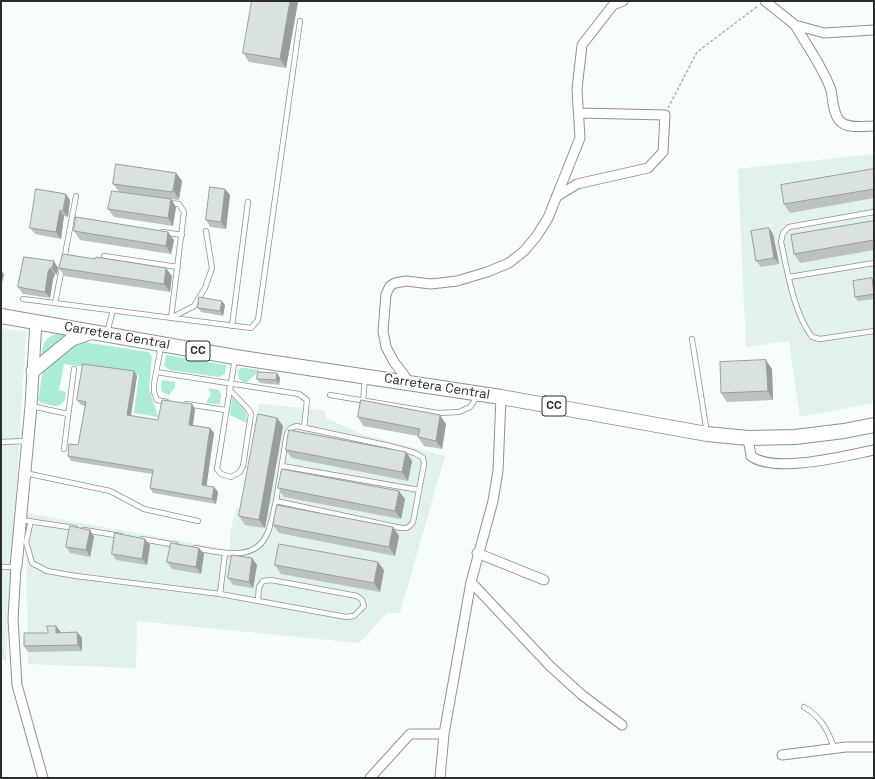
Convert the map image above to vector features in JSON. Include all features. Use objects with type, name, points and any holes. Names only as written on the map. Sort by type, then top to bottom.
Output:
[{"type":"main road","name":"Carretera Central","points":[[1,316],[235,357],[501,397],[707,434],[748,438],[795,437],[844,431],[874,425]]},
{"type":"main road","points":[[33,371],[72,339],[100,333]]},
{"type":"street","points":[[410,383],[394,362],[386,347],[384,331],[386,294],[390,286],[395,283],[406,281],[431,284],[457,280],[509,263],[524,252],[548,218],[580,138],[577,89],[582,45],[613,5],[623,1]]},
{"type":"street","points":[[762,3],[795,25],[824,33],[874,30]]},
{"type":"street","points":[[795,25],[825,77],[830,89],[837,117],[841,122],[850,126],[874,126]]},
{"type":"street","points":[[556,197],[577,184],[648,168],[663,152],[665,115],[579,113]]},
{"type":"street","points":[[36,321],[25,473],[25,520],[16,567],[13,619],[18,685],[43,778]]},
{"type":"street","points":[[440,778],[444,734],[471,582],[477,553],[493,501],[498,471],[501,397]]},
{"type":"street","points":[[748,438],[751,456],[758,461],[776,464],[827,460],[874,450]]},
{"type":"street","points":[[477,553],[544,580]]},
{"type":"street","points":[[471,582],[550,666],[582,695],[622,725]]},
{"type":"street","points":[[370,778],[410,734],[444,734]]},
{"type":"street","points":[[782,755],[834,748],[874,747]]},
{"type":"lane","points":[[23,299],[251,328],[258,320],[300,21]]},
{"type":"lane","points":[[56,303],[76,196]]},
{"type":"lane","points":[[164,202],[179,204],[184,212],[171,318]]},
{"type":"lane","points":[[232,326],[248,202]]},
{"type":"lane","points":[[874,212],[789,227],[783,233],[781,242],[798,309],[806,330],[812,337],[820,339],[874,331]]},
{"type":"lane","points":[[171,318],[194,306],[205,288],[212,268],[206,231]]},
{"type":"lane","points":[[160,232],[182,235]]},
{"type":"lane","points":[[104,256],[178,267]]},
{"type":"lane","points":[[789,277],[874,263]]},
{"type":"lane","points":[[100,333],[113,310]]},
{"type":"lane","points":[[692,340],[707,434]]},
{"type":"lane","points":[[161,344],[154,392],[157,400],[170,402]]},
{"type":"lane","points":[[230,386],[248,408],[250,414],[243,466],[240,472],[231,477],[221,474],[217,469],[226,410],[230,386],[235,357]]},
{"type":"lane","points":[[64,449],[74,369]]},
{"type":"lane","points":[[156,372],[230,386],[299,394],[307,400],[304,428]]},
{"type":"lane","points":[[363,401],[366,376]]},
{"type":"lane","points":[[330,395],[445,413],[459,412],[470,407],[480,394]]},
{"type":"lane","points":[[178,403],[226,410]]},
{"type":"lane","points":[[31,406],[68,414]]},
{"type":"lane","points":[[186,547],[225,553],[243,554],[255,548],[262,541],[267,535],[276,502],[288,433],[291,428],[296,426],[415,453],[423,458],[424,464],[413,522],[410,527],[404,529],[276,502]]},
{"type":"lane","points":[[1,442],[28,441]]},
{"type":"lane","points":[[282,466],[419,490]]},
{"type":"lane","points":[[25,473],[110,491],[144,509],[198,522]]},
{"type":"lane","points":[[124,536],[25,520],[26,542],[32,563],[47,571],[220,594],[346,617],[354,616],[364,606],[362,600],[357,596],[272,580],[263,581],[259,587],[258,600]]},
{"type":"lane","points":[[139,539],[178,545]]},
{"type":"lane","points":[[220,594],[225,553]]},
{"type":"lane","points":[[1,567],[16,567]]},
{"type":"lane","points":[[804,707],[819,717],[827,728],[834,748]]},
{"type":"path","points":[[665,115],[697,52],[762,3]]},
{"type":"shaded area","points":[[874,154],[874,403],[800,417],[789,341],[746,347],[738,169]]},
{"type":"shaded area","points":[[1,328],[26,332],[6,660],[1,660]]},
{"type":"shaded area","points":[[259,404],[324,410],[326,418],[361,434],[445,456],[400,613],[387,613],[359,643],[137,621],[136,668],[28,664],[26,513],[230,550],[230,533],[235,513],[244,500]]},
{"type":"green space","points":[[62,333],[73,334],[41,358],[44,344],[48,338]]},
{"type":"green space","points":[[83,342],[149,352],[152,357],[149,388],[158,417],[134,413],[139,375],[64,364],[59,390],[66,392],[63,403],[54,406],[38,400],[43,370],[73,345]]},
{"type":"green space","points":[[166,355],[226,365],[225,374],[219,377],[170,370],[164,366]]},
{"type":"green space","points":[[241,368],[260,370],[246,383],[239,380],[238,370]]},
{"type":"green space","points":[[162,380],[175,382],[175,387],[169,395],[162,392]]},
{"type":"green space","points":[[208,388],[219,390],[221,395],[220,404],[206,403],[211,394]]},
{"type":"green space","points":[[232,397],[246,412],[247,423],[230,415]]},
{"type":"building","points":[[252,1],[290,1],[280,59],[243,53]]},
{"type":"building","points":[[116,164],[176,173],[173,190],[172,192],[113,184]]},
{"type":"building","points":[[874,169],[874,189],[784,204],[781,185]]},
{"type":"building","points":[[210,187],[225,189],[221,222],[206,220]]},
{"type":"building","points":[[36,189],[66,194],[63,211],[60,210],[56,232],[30,228]]},
{"type":"building","points":[[112,191],[171,199],[168,218],[108,209]]},
{"type":"building","points":[[76,217],[168,232],[166,246],[74,231]]},
{"type":"building","points":[[874,221],[874,240],[794,254],[791,235]]},
{"type":"building","points":[[769,228],[774,258],[756,261],[751,231]]},
{"type":"building","points":[[63,254],[95,259],[96,257],[166,268],[164,284],[59,268]]},
{"type":"building","points":[[24,257],[54,261],[52,268],[50,268],[48,272],[45,292],[18,287]]},
{"type":"building","points":[[872,278],[874,294],[855,297],[853,281]]},
{"type":"building","points":[[199,297],[222,301],[220,311],[198,308]]},
{"type":"building","points":[[766,360],[768,391],[721,393],[720,362]]},
{"type":"building","points":[[83,364],[134,371],[127,415],[158,420],[162,400],[192,404],[189,425],[210,428],[202,485],[214,487],[212,499],[150,488],[153,470],[68,456],[69,444],[78,445],[86,402],[77,400]]},
{"type":"building","points":[[258,372],[277,373],[276,380],[257,379]]},
{"type":"building","points":[[361,400],[440,415],[436,441],[418,437],[420,429],[358,417]]},
{"type":"building","points":[[258,414],[277,418],[259,520],[239,516]]},
{"type":"building","points":[[289,430],[406,452],[402,472],[286,450]]},
{"type":"building","points":[[282,469],[399,491],[395,511],[278,488]]},
{"type":"building","points":[[277,505],[393,527],[389,547],[273,525]]},
{"type":"building","points":[[70,526],[90,530],[86,550],[66,547]]},
{"type":"building","points":[[115,533],[145,539],[142,559],[112,554]]},
{"type":"building","points":[[171,543],[199,548],[196,567],[167,562]]},
{"type":"building","points":[[279,544],[378,562],[374,583],[275,565]]},
{"type":"building","points":[[232,555],[252,558],[249,582],[228,578]]},
{"type":"building","points":[[47,626],[56,626],[56,633],[77,632],[78,645],[24,646],[24,633],[48,633]]}]
